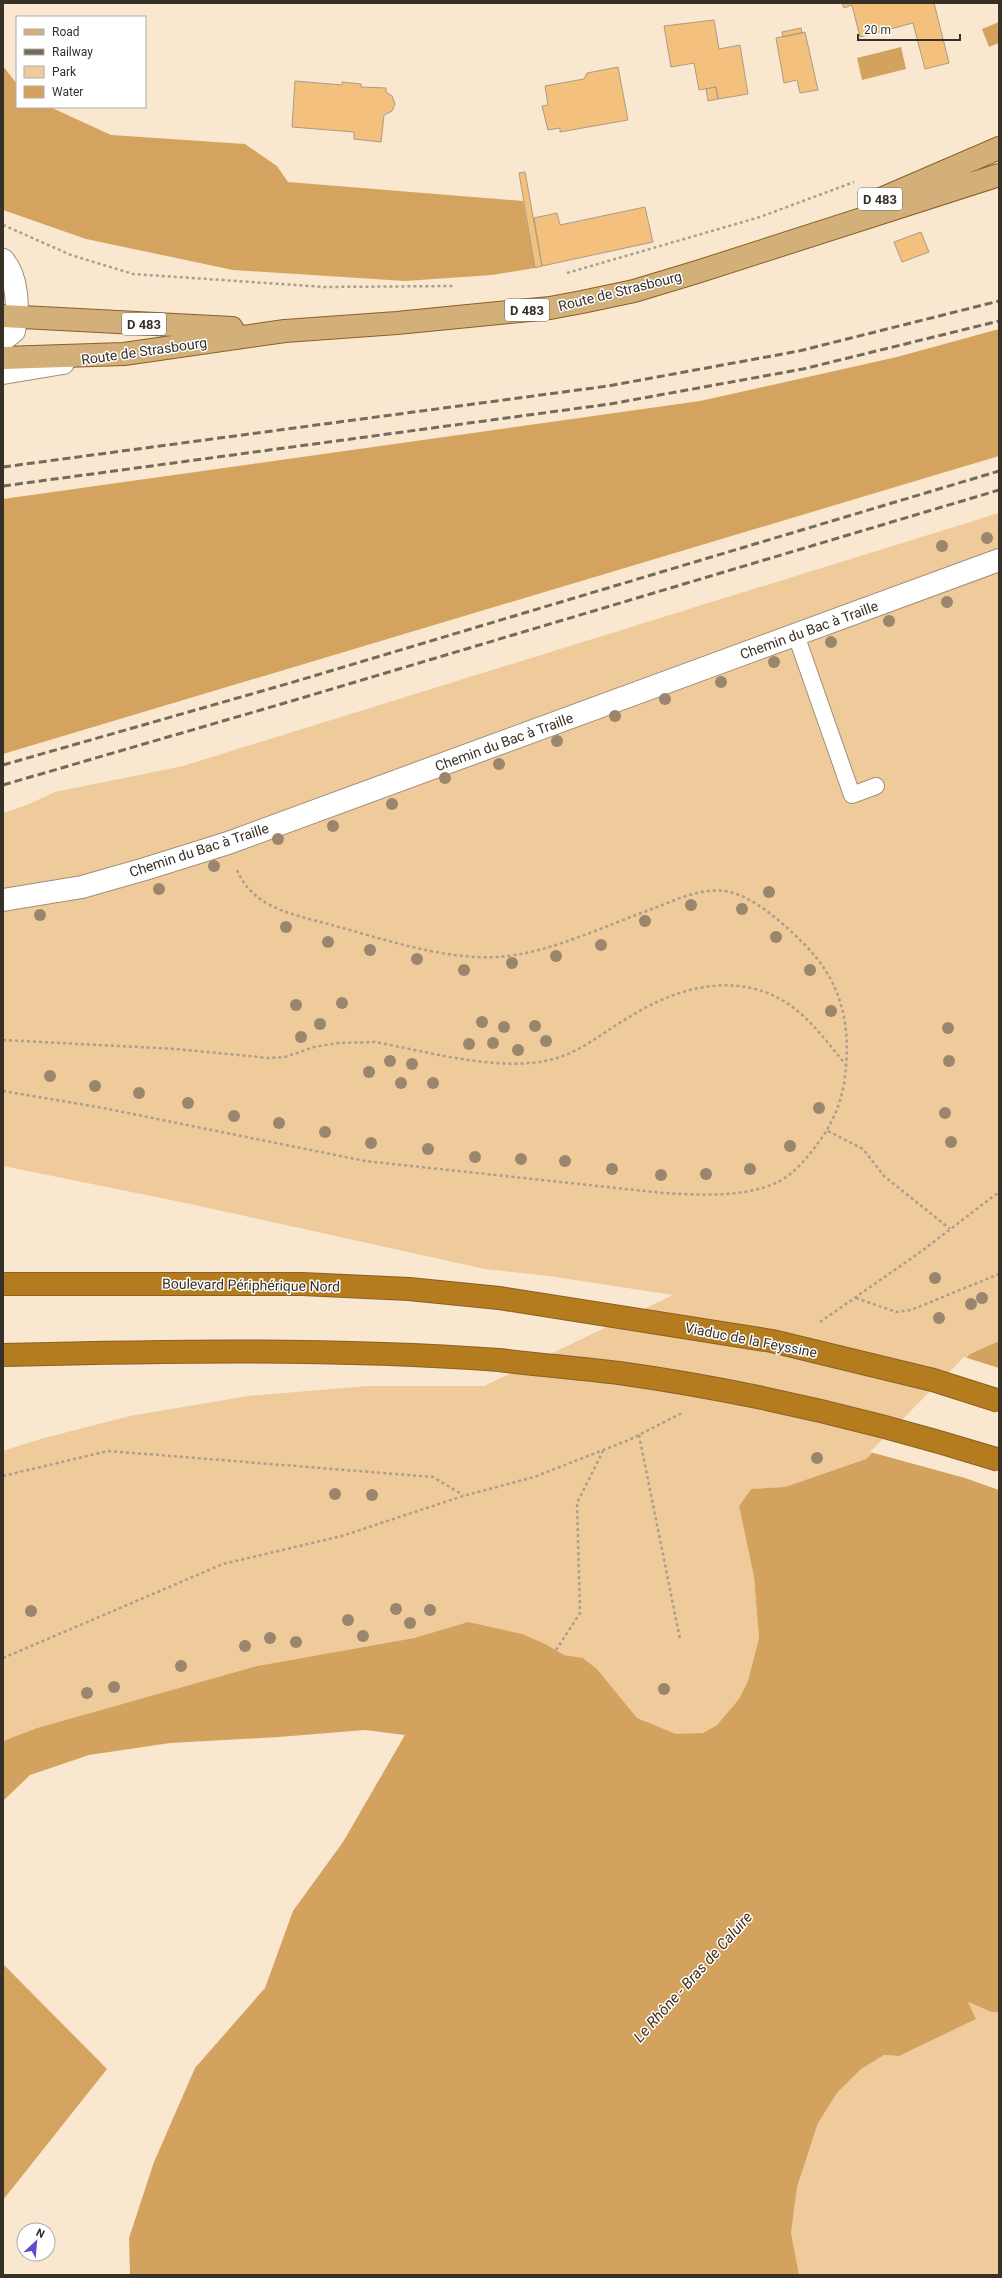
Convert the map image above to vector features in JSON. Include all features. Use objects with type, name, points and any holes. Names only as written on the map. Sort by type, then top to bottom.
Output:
[{"type":"highway","name":"Boulevard Périphérique Nord","points":[[3,1284],[302,1284],[409,1289],[499,1298]]},
{"type":"highway","name":"Viaduc de la Feyssine","points":[[499,1298],[772,1341],[933,1380],[999,1401]]},
{"type":"highway","points":[[3,1354],[319,1352],[409,1354],[499,1360],[619,1373],[763,1398],[926,1437],[999,1460]]},
{"type":"main road","name":"Route de Strasbourg","points":[[761,251],[999,148]]},
{"type":"main road","name":"Route de Strasbourg","points":[[124,354],[285,331],[397,323],[550,308],[634,290],[999,175]]},
{"type":"main road","name":"Route de Strasbourg","points":[[10,317],[285,331]]},
{"type":"main road","points":[[3,358],[124,354]]},
{"type":"street","points":[[3,260],[11,268],[10,317],[14,331],[3,340]]},
{"type":"street","name":"Route de Strasbourg","points":[[3,373],[124,354]]},
{"type":"street","name":"Chemin du Bac à Traille","points":[[3,900],[82,887],[228,843],[999,560]]},
{"type":"lane","points":[[796,635],[852,795],[876,786]]},
{"type":"path","points":[[560,275],[760,217],[857,181]]},
{"type":"path","points":[[3,225],[71,255],[133,274],[325,287],[460,286]]},
{"type":"path","points":[[3,1091],[103,1108],[372,1162],[663,1193],[696,1194],[737,1192],[751,1190],[778,1182],[789,1175],[807,1158],[828,1131],[839,1105],[848,1044],[844,1015],[838,992],[826,970],[811,951],[788,928],[745,899],[730,892],[698,892],[545,947],[499,957],[458,955],[394,942],[297,916],[265,903],[245,886],[237,872],[228,843]]},
{"type":"path","points":[[3,1040],[176,1049],[269,1058],[285,1057],[314,1047],[337,1043],[361,1042],[510,1064],[557,1058],[580,1047],[655,1002],[696,988],[721,984],[746,986],[769,994],[794,1008],[813,1025],[845,1064]]},
{"type":"path","points":[[828,1131],[864,1149],[884,1176],[950,1229]]},
{"type":"path","points":[[818,1324],[999,1192]]},
{"type":"path","points":[[855,1298],[896,1312],[911,1310],[999,1274]]},
{"type":"path","points":[[3,1658],[223,1564],[342,1536],[464,1496],[534,1477],[639,1435],[688,1409]]},
{"type":"path","points":[[639,1435],[680,1639]]},
{"type":"path","points":[[556,1650],[580,1613],[577,1503],[603,1450]]},
{"type":"path","points":[[3,1476],[108,1451],[433,1477],[464,1496]]},
{"type":"green space","points":[[999,513],[999,1341],[970,1354],[866,1459],[785,1487],[751,1489],[739,1506],[754,1577],[759,1638],[748,1681],[739,1699],[717,1725],[703,1733],[676,1735],[637,1718],[597,1669],[583,1658],[564,1655],[468,1622],[414,1638],[257,1666],[37,1728],[3,1741],[3,1451],[44,1438],[130,1416],[248,1396],[368,1386],[484,1386],[673,1295],[549,1276],[485,1269],[181,1202],[3,1166],[3,813],[27,805],[55,792],[183,766]]},
{"type":"green space","points":[[967,2002],[991,2012],[999,2012],[999,2275],[799,2275],[791,2233],[797,2187],[818,2123],[837,2093],[861,2069],[884,2055],[899,2056],[975,2019]]},
{"type":"shaded area","points":[[3,66],[16,83],[16,108],[52,108],[111,135],[245,144],[277,166],[288,182],[523,201],[535,268],[492,275],[405,281],[233,270],[86,239],[3,210]]},
{"type":"shaded area","points":[[999,329],[999,456],[3,754],[3,499],[700,401],[897,357]]},
{"type":"shaded area","points":[[3,1964],[107,2069],[3,2200]]},
{"type":"water","points":[[999,22],[999,43],[989,47],[982,29]]},
{"type":"water","points":[[901,47],[906,69],[862,80],[857,58]]},
{"type":"water","name":"Le Rhône - Bras de Caluire","points":[[999,1341],[999,2012],[991,2012],[968,2002],[976,2019],[899,2056],[884,2055],[861,2069],[837,2093],[818,2123],[797,2187],[791,2233],[799,2275],[130,2275],[129,2238],[154,2162],[195,2068],[265,1988],[293,1911],[343,1842],[405,1735],[365,1730],[279,1737],[170,1743],[89,1755],[30,1775],[3,1801],[3,1741],[37,1728],[257,1666],[414,1638],[468,1622],[522,1634],[545,1644],[564,1655],[583,1658],[597,1669],[637,1718],[676,1734],[703,1733],[717,1725],[739,1699],[748,1681],[759,1638],[754,1577],[739,1506],[751,1489],[785,1487],[866,1459],[970,1354]]},
{"type":"pier","points":[[964,1357],[999,1368],[999,1490],[965,1478],[870,1452]]},
{"type":"building","points":[[842,3],[934,3],[949,63],[925,69],[913,23],[860,37],[852,5],[844,8]]},
{"type":"building","points":[[714,20],[719,49],[740,45],[748,94],[718,99],[716,87],[699,90],[694,63],[671,67],[664,26]]},
{"type":"building","points":[[801,28],[802,33],[783,37],[782,32]]},
{"type":"building","points":[[805,32],[818,90],[800,93],[797,80],[784,83],[776,38]]},
{"type":"building","points":[[618,67],[628,120],[560,132],[560,128],[548,130],[542,106],[548,105],[545,86],[584,79],[587,73]]},
{"type":"building","points":[[295,81],[342,85],[342,82],[361,84],[361,87],[386,88],[386,92],[392,96],[395,104],[392,111],[384,115],[381,142],[354,139],[354,132],[292,127]]},
{"type":"building","points":[[716,87],[718,99],[708,101],[706,89]]},
{"type":"building","points":[[525,172],[542,266],[535,268],[519,173]]},
{"type":"building","points":[[645,207],[653,242],[542,266],[534,218],[557,213],[560,225]]},
{"type":"building","points":[[921,232],[929,252],[902,262],[894,242]]},
{"type":"railway","points":[[3,467],[608,386],[799,351],[999,301]]},
{"type":"railway","points":[[3,486],[610,404],[803,369],[999,321]]},
{"type":"railway","points":[[3,765],[290,683],[999,471]]},
{"type":"railway","points":[[3,785],[295,700],[999,490]]}]
